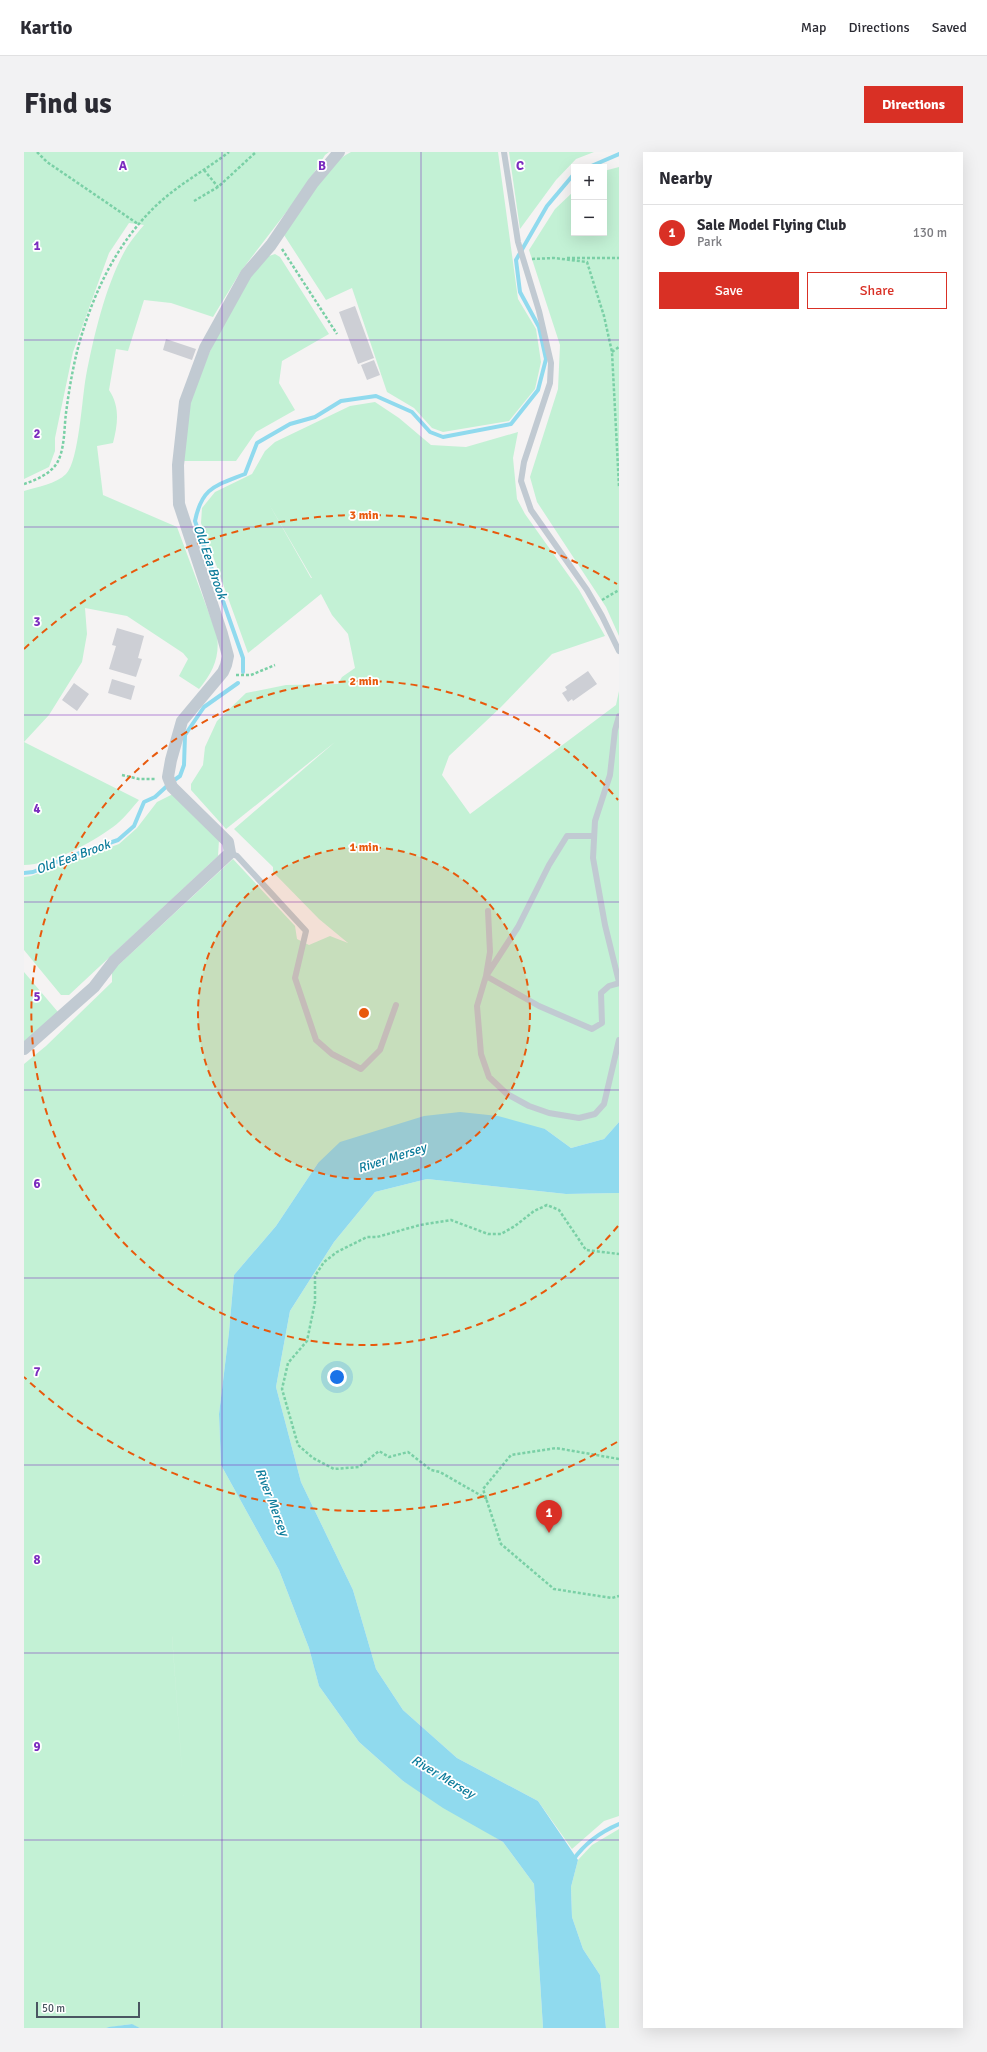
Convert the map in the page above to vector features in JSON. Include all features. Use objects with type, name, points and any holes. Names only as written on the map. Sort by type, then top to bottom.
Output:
[{"type":"street","points":[[24,1049],[94,986],[114,961],[230,853],[228,842],[172,787],[168,777],[171,760],[182,721],[224,670],[228,656],[179,504],[178,465],[184,402],[205,348],[246,274],[275,238],[313,183],[339,152]]},
{"type":"lane","points":[[504,152],[518,242],[539,311],[551,363],[550,383],[524,462],[521,480],[531,510],[595,604],[619,651]]},
{"type":"lane","points":[[486,976],[538,1006],[592,1029],[602,1023],[601,993],[609,986],[619,983],[598,890],[593,858],[594,836],[595,821],[610,775],[615,730],[619,716]]},
{"type":"lane","points":[[486,976],[518,927],[548,865],[567,836],[594,836]]},
{"type":"lane","points":[[230,853],[237,856],[306,931],[295,978],[316,1040],[332,1054],[361,1069],[380,1050],[396,1005]]},
{"type":"lane","points":[[488,911],[490,952],[486,976],[477,1006],[481,1054],[489,1077],[507,1094],[529,1106],[549,1113],[579,1118],[595,1114],[604,1104],[619,1040]]},
{"type":"path","points":[[38,152],[47,162],[138,224]]},
{"type":"path","points":[[24,484],[48,472],[57,463],[61,450],[67,405],[79,345],[100,286],[119,249],[138,224],[161,201],[229,152]]},
{"type":"path","points":[[194,201],[218,187],[256,152]]},
{"type":"path","points":[[204,170],[218,187]]},
{"type":"path","points":[[275,238],[337,334]]},
{"type":"path","points":[[554,258],[587,262],[604,316],[612,352],[619,487]]},
{"type":"path","points":[[523,259],[619,258]]},
{"type":"path","points":[[612,352],[619,347]]},
{"type":"path","points":[[595,604],[619,590]]},
{"type":"path","points":[[224,670],[239,676],[251,676],[275,664]]},
{"type":"path","points":[[122,775],[139,779],[163,779],[168,777]]},
{"type":"path","points":[[487,1499],[440,1472],[431,1470],[408,1452],[389,1456],[379,1451],[360,1467],[334,1469],[313,1458],[298,1445],[282,1389],[288,1363],[307,1341],[315,1302],[315,1276],[324,1262],[337,1252],[367,1237],[377,1237],[420,1225],[451,1220],[488,1234],[501,1234],[534,1212],[547,1206],[559,1210],[586,1250],[619,1254]]},
{"type":"path","points":[[619,1459],[556,1448],[511,1455],[484,1488],[501,1544],[554,1589],[612,1598],[619,1596]]},
{"type":"green space","points":[[24,152],[329,152],[325,155],[304,189],[241,271],[213,317],[171,303],[144,300],[128,351],[116,349],[109,390],[115,402],[117,415],[115,436],[113,443],[97,446],[103,495],[177,527],[217,635],[218,643],[216,657],[212,670],[199,689],[179,676],[188,659],[183,653],[127,616],[85,608],[87,634],[82,662],[49,715],[24,742],[24,491],[46,485],[57,480],[66,474],[70,467],[77,443],[86,376],[107,293],[120,261],[129,244],[144,225],[129,223],[109,253],[73,352],[55,438],[55,451],[49,467],[24,479]]},
{"type":"green space","points":[[351,152],[498,152],[518,299],[536,329],[541,362],[535,389],[509,421],[443,432],[432,428],[414,408],[387,392],[352,288],[326,300],[284,235],[313,189],[331,167]]},
{"type":"green space","points":[[509,152],[594,152],[576,159],[571,164],[556,180],[520,229]]},
{"type":"green space","points":[[619,167],[619,636],[606,607],[537,502],[530,477],[558,389],[560,345],[529,250],[555,209],[571,194],[571,236],[607,236],[607,170]]},
{"type":"green space","points":[[275,254],[280,257],[329,334],[282,361],[279,383],[295,410],[256,432],[236,461],[182,461],[191,396],[216,337],[249,278],[266,257]]},
{"type":"green space","points":[[375,402],[399,418],[431,445],[466,447],[518,432],[513,458],[517,499],[525,514],[579,590],[605,636],[552,654],[501,707],[449,756],[442,775],[470,814],[616,705],[619,691],[619,1122],[604,1139],[571,1148],[545,1129],[318,1163],[276,1226],[234,1275],[219,1414],[221,1465],[279,1570],[309,1648],[319,1686],[359,1742],[403,1781],[503,1842],[534,1884],[543,2028],[140,2028],[131,2024],[106,2028],[24,2028],[24,1064],[46,1046],[112,982],[112,971],[233,859],[295,926],[297,939],[309,945],[330,936],[348,943],[319,919],[273,872],[273,867],[234,829],[335,742],[226,829],[191,790],[191,784],[203,765],[205,747],[217,721],[246,693],[286,685],[338,684],[342,677],[355,668],[348,634],[332,615],[321,594],[248,653],[201,523],[202,508],[215,492],[252,474],[265,451],[275,442],[350,406]],"holes":[[[269,504],[312,578],[311,578]]]},
{"type":"green space","points":[[24,742],[139,800],[117,824],[94,840],[58,857],[35,864],[24,865]]},
{"type":"green space","points":[[173,794],[219,840],[218,856],[69,995],[61,995],[24,950],[24,877],[31,876],[119,844],[137,828],[157,802]]},
{"type":"green space","points":[[24,972],[58,1012],[24,1043]]},
{"type":"green space","points":[[427,1179],[566,1194],[619,1193],[619,1816],[604,1821],[572,1849],[538,1801],[457,1758],[403,1710],[376,1669],[353,1590],[301,1482],[276,1387],[290,1311],[334,1242],[375,1192]]},
{"type":"green space","points":[[619,1829],[619,2028],[606,2028],[600,1975],[583,1949],[572,1917],[571,1887],[578,1860],[592,1845]]},
{"type":"water","name":"River Mersey","points":[[460,1112],[498,1116],[545,1129],[571,1148],[604,1139],[619,1122],[619,1193],[566,1194],[427,1179],[375,1192],[334,1242],[290,1311],[276,1387],[301,1482],[353,1590],[376,1669],[403,1710],[457,1758],[538,1801],[578,1860],[571,1887],[572,1917],[583,1949],[600,1975],[606,2028],[543,2028],[534,1884],[503,1842],[443,1808],[403,1781],[359,1742],[319,1686],[309,1648],[279,1570],[221,1465],[219,1414],[234,1275],[276,1226],[318,1163],[340,1142],[424,1116]]},
{"type":"water","points":[[132,2024],[140,2028],[106,2028],[109,2027]]},
{"type":"building","points":[[355,306],[374,358],[358,364],[339,312]]},
{"type":"building","points":[[166,339],[196,349],[192,360],[163,350]]},
{"type":"building","points":[[374,360],[380,375],[367,380],[361,365]]},
{"type":"building","points":[[117,628],[144,636],[138,658],[142,659],[136,677],[109,669],[116,646],[112,645]]},
{"type":"building","points":[[588,671],[597,684],[573,701],[572,699],[568,702],[562,693],[567,690],[565,687]]},
{"type":"building","points":[[112,679],[135,686],[131,700],[108,693]]},
{"type":"building","points":[[74,683],[89,694],[77,711],[62,700]]},
{"type":"waterway","name":"Old Eea Brook","points":[[596,164],[619,154]]},
{"type":"waterway","name":"Old Eea Brook","points":[[243,672],[243,658],[195,521],[198,510],[206,494],[218,485],[245,474],[257,443],[290,424],[315,417],[341,401],[376,396],[412,412],[430,432],[443,437],[511,424],[538,390],[546,359],[539,327],[520,292],[516,260],[547,206],[571,178]]},
{"type":"waterway","name":"Old Eea Brook","points":[[173,781],[180,776],[184,765],[185,735],[204,707],[238,683]]},
{"type":"waterway","name":"Old Eea Brook","points":[[24,873],[33,872],[71,856],[118,840],[134,826],[144,802],[155,797],[167,786]]},
{"type":"waterway","points":[[573,1860],[593,1839],[619,1824]]},
{"type":"place","name":"Sale Model Flying Club","points":[[549,1533]]}]
